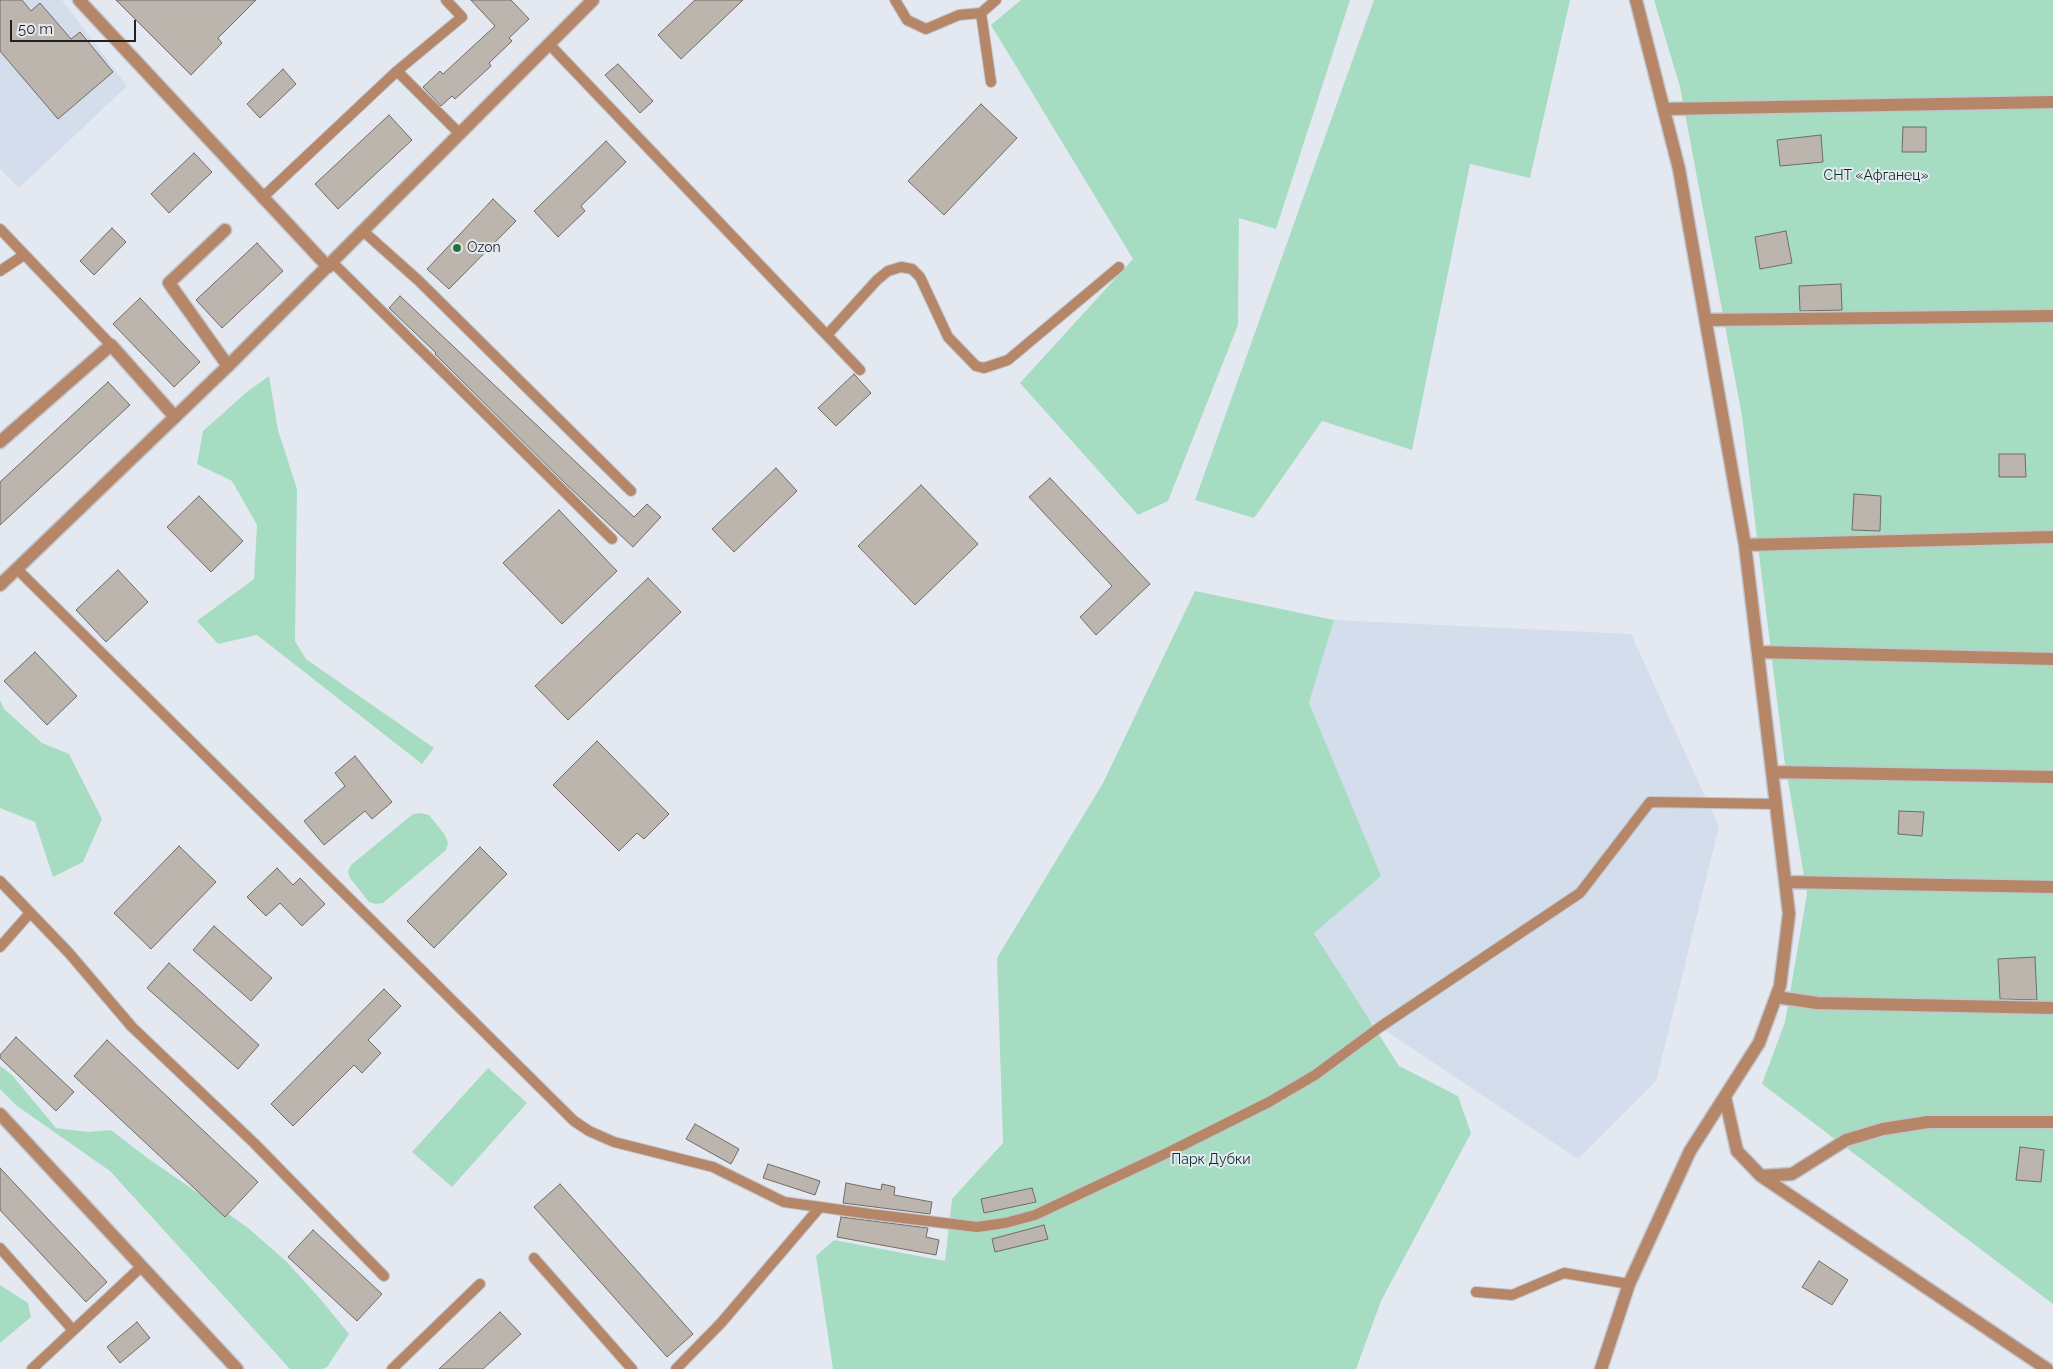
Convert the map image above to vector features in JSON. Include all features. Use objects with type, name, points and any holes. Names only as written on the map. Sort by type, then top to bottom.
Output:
[{"type":"street","points":[[79,0],[262,198],[331,265]]},
{"type":"street","points":[[0,585],[331,265],[593,0]]},
{"type":"street","points":[[1601,1369],[1629,1284],[1690,1151],[1759,1043],[1780,986],[1789,914],[1745,545],[1679,169],[1636,0]]},
{"type":"street","points":[[1664,109],[2053,102]]},
{"type":"street","points":[[224,230],[169,283],[228,366]]},
{"type":"street","points":[[1706,320],[2053,316]]},
{"type":"street","points":[[0,442],[111,344],[175,417]]},
{"type":"street","points":[[1745,545],[2053,537]]},
{"type":"street","points":[[1758,652],[2053,659]]},
{"type":"street","points":[[1773,772],[2053,777]]},
{"type":"street","points":[[1786,882],[2053,886]]},
{"type":"street","points":[[1776,997],[1817,1003],[2053,1008]]},
{"type":"street","points":[[1724,1097],[1737,1151],[1761,1176],[2048,1369]]},
{"type":"street","points":[[0,1114],[237,1369]]},
{"type":"street","points":[[1761,1176],[1792,1174],[1846,1140],[1883,1129],[1928,1122],[2053,1122]]},
{"type":"lane","points":[[262,198],[397,71],[462,17],[446,0]]},
{"type":"lane","points":[[895,0],[907,20],[926,29],[960,15],[981,13],[996,0]]},
{"type":"lane","points":[[981,13],[991,82]]},
{"type":"lane","points":[[549,44],[860,370]]},
{"type":"lane","points":[[397,71],[460,134]]},
{"type":"lane","points":[[0,229],[111,344]]},
{"type":"lane","points":[[363,231],[419,281],[631,491]]},
{"type":"lane","points":[[0,271],[24,255]]},
{"type":"lane","points":[[331,265],[612,539]]},
{"type":"lane","points":[[827,334],[888,271],[901,267],[912,269],[920,277],[948,337],[976,366],[984,368],[1008,360],[1119,267]]},
{"type":"lane","points":[[17,569],[574,1121],[589,1131],[614,1142],[714,1167],[784,1202],[820,1207],[977,1227],[1005,1223],[1035,1215],[1169,1152],[1268,1102],[1315,1075],[1380,1027],[1580,893],[1650,802],[1777,804]]},
{"type":"lane","points":[[0,882],[69,953],[132,1027],[254,1143],[384,1276]]},
{"type":"lane","points":[[0,947],[30,913]]},
{"type":"lane","points":[[676,1369],[728,1316],[820,1207]]},
{"type":"lane","points":[[0,1248],[73,1330]]},
{"type":"lane","points":[[534,1258],[632,1369]]},
{"type":"lane","points":[[32,1369],[141,1267]]},
{"type":"lane","points":[[1476,1292],[1512,1295],[1564,1273],[1629,1284]]},
{"type":"lane","points":[[392,1369],[480,1284]]},
{"type":"shaded area","points":[[0,0],[62,0],[127,86],[19,188],[0,169]]},
{"type":"shaded area","points":[[1334,620],[1631,634],[1719,827],[1656,1081],[1578,1159],[1368,1019],[1314,932],[1380,876],[1309,703]]},
{"type":"green space","points":[[1021,0],[1350,0],[1276,229],[1239,218],[1238,325],[1168,501],[1138,515],[1020,383],[1133,259],[991,25]]},
{"type":"green space","points":[[1374,0],[1570,0],[1530,178],[1470,164],[1412,450],[1322,421],[1254,518],[1195,500]]},
{"type":"green space","name":"СНТ «Афганец»","points":[[1654,0],[2053,0],[2053,1304],[1762,1084],[1785,1022],[1807,894],[1784,757],[1742,416],[1680,87]]},
{"type":"green space","points":[[269,376],[278,430],[297,489],[295,641],[306,659],[434,748],[422,764],[257,635],[218,644],[197,621],[254,579],[257,525],[232,481],[197,464],[203,431],[248,391]]},
{"type":"green space","name":"Парк Дубки","points":[[1195,591],[1334,620],[1309,703],[1381,876],[1314,933],[1399,1066],[1458,1096],[1471,1133],[1381,1301],[1356,1369],[833,1369],[816,1256],[834,1240],[945,1261],[952,1199],[1003,1143],[997,958],[1103,783]]},
{"type":"green space","points":[[0,700],[4,709],[42,743],[69,754],[102,819],[83,862],[53,877],[35,822],[0,808]]},
{"type":"green space","points":[[413,814],[429,815],[445,835],[448,843],[446,850],[383,903],[369,902],[350,878],[348,871],[351,865]]},
{"type":"green space","points":[[0,1066],[12,1075],[56,1128],[88,1132],[111,1130],[146,1157],[247,1227],[286,1261],[349,1334],[327,1367],[322,1369],[290,1369],[110,1171],[17,1106],[0,1089]]},
{"type":"green space","points":[[488,1068],[527,1103],[452,1187],[412,1152]]},
{"type":"green space","points":[[0,1285],[28,1303],[31,1317],[0,1343]]},
{"type":"building","points":[[0,0],[22,0],[31,11],[40,3],[71,39],[80,32],[113,72],[58,119],[0,51]]},
{"type":"building","points":[[116,0],[256,0],[218,38],[222,43],[191,75]]},
{"type":"building","points":[[471,0],[511,0],[529,19],[509,38],[512,41],[489,63],[491,66],[455,99],[452,96],[441,106],[423,87],[440,71],[443,74],[495,26]]},
{"type":"building","points":[[695,0],[743,0],[681,59],[658,35]]},
{"type":"building","points":[[618,64],[653,101],[640,113],[605,75]]},
{"type":"building","points":[[283,69],[296,84],[260,118],[247,104]]},
{"type":"building","points":[[981,104],[1017,138],[944,215],[908,181]]},
{"type":"building","points":[[389,115],[412,140],[338,209],[315,184]]},
{"type":"building","points":[[1903,127],[1926,127],[1926,152],[1902,152]]},
{"type":"building","points":[[1821,135],[1823,162],[1780,166],[1777,140]]},
{"type":"building","points":[[606,141],[626,162],[581,206],[585,211],[558,237],[534,211]]},
{"type":"building","points":[[194,153],[212,172],[169,213],[151,194]]},
{"type":"building","points":[[493,199],[516,221],[449,289],[427,269]]},
{"type":"building","points":[[112,228],[126,242],[94,275],[80,261]]},
{"type":"building","points":[[1786,231],[1792,263],[1760,269],[1755,237]]},
{"type":"building","points":[[257,243],[283,271],[222,328],[196,300]]},
{"type":"building","points":[[1841,284],[1842,310],[1800,311],[1799,286]]},
{"type":"building","points":[[400,296],[634,517],[647,504],[661,517],[633,547],[566,484],[389,308]]},
{"type":"building","points":[[140,298],[200,362],[174,387],[113,324]]},
{"type":"building","points":[[854,374],[871,393],[836,426],[818,408]]},
{"type":"building","points":[[108,382],[130,405],[0,525],[0,482]]},
{"type":"building","points":[[1999,454],[2025,454],[2026,477],[1999,477]]},
{"type":"building","points":[[776,468],[797,491],[734,552],[712,529]]},
{"type":"building","points":[[1050,478],[1150,584],[1096,635],[1080,617],[1112,586],[1029,497]]},
{"type":"building","points":[[921,485],[978,544],[915,605],[858,546]]},
{"type":"building","points":[[1854,494],[1881,496],[1880,531],[1852,530]]},
{"type":"building","points":[[199,496],[243,541],[211,572],[167,527]]},
{"type":"building","points":[[559,510],[617,571],[562,624],[503,563]]},
{"type":"building","points":[[118,570],[148,602],[106,642],[76,610]]},
{"type":"building","points":[[648,578],[681,612],[568,720],[535,686]]},
{"type":"building","points":[[35,652],[77,696],[47,725],[4,681]]},
{"type":"building","points":[[597,741],[669,814],[644,839],[637,833],[619,851],[553,785]]},
{"type":"building","points":[[355,756],[392,802],[372,819],[365,811],[324,845],[304,821],[345,786],[335,773]]},
{"type":"building","points":[[1899,811],[1924,812],[1922,836],[1898,834]]},
{"type":"building","points":[[179,846],[216,882],[151,949],[114,913]]},
{"type":"building","points":[[480,847],[507,874],[434,948],[407,921]]},
{"type":"building","points":[[277,868],[293,885],[300,878],[325,904],[302,926],[280,903],[266,916],[247,897]]},
{"type":"building","points":[[214,926],[272,978],[251,1001],[193,950]]},
{"type":"building","points":[[2035,957],[2037,1000],[2000,999],[1998,959]]},
{"type":"building","points":[[169,963],[259,1045],[238,1069],[147,988]]},
{"type":"building","points":[[384,989],[401,1006],[368,1040],[381,1053],[362,1073],[354,1065],[293,1126],[271,1104]]},
{"type":"building","points":[[16,1037],[74,1092],[56,1111],[0,1058],[0,1055]]},
{"type":"building","points":[[107,1040],[258,1182],[225,1217],[74,1076]]},
{"type":"building","points":[[695,1124],[739,1149],[731,1164],[686,1139]]},
{"type":"building","points":[[2020,1147],[2044,1150],[2041,1182],[2016,1180]]},
{"type":"building","points":[[768,1164],[820,1181],[815,1195],[763,1178]]},
{"type":"building","points":[[0,1168],[107,1282],[86,1302],[0,1210]]},
{"type":"building","points":[[846,1183],[881,1190],[882,1184],[895,1187],[894,1195],[932,1202],[930,1214],[843,1203]]},
{"type":"building","points":[[560,1184],[693,1334],[667,1357],[534,1207]]},
{"type":"building","points":[[1032,1188],[1036,1202],[984,1213],[981,1199]]},
{"type":"building","points":[[841,1217],[928,1228],[926,1237],[939,1240],[936,1255],[837,1237]]},
{"type":"building","points":[[1044,1225],[1048,1239],[995,1252],[992,1239]]},
{"type":"building","points":[[313,1230],[382,1294],[357,1321],[288,1257]]},
{"type":"building","points":[[1819,1261],[1848,1280],[1832,1305],[1802,1287]]},
{"type":"building","points":[[500,1312],[521,1334],[483,1369],[439,1369]]},
{"type":"building","points":[[137,1322],[150,1338],[120,1363],[107,1347]]},
{"type":"place","name":"Ozon","points":[[457,248]]}]
